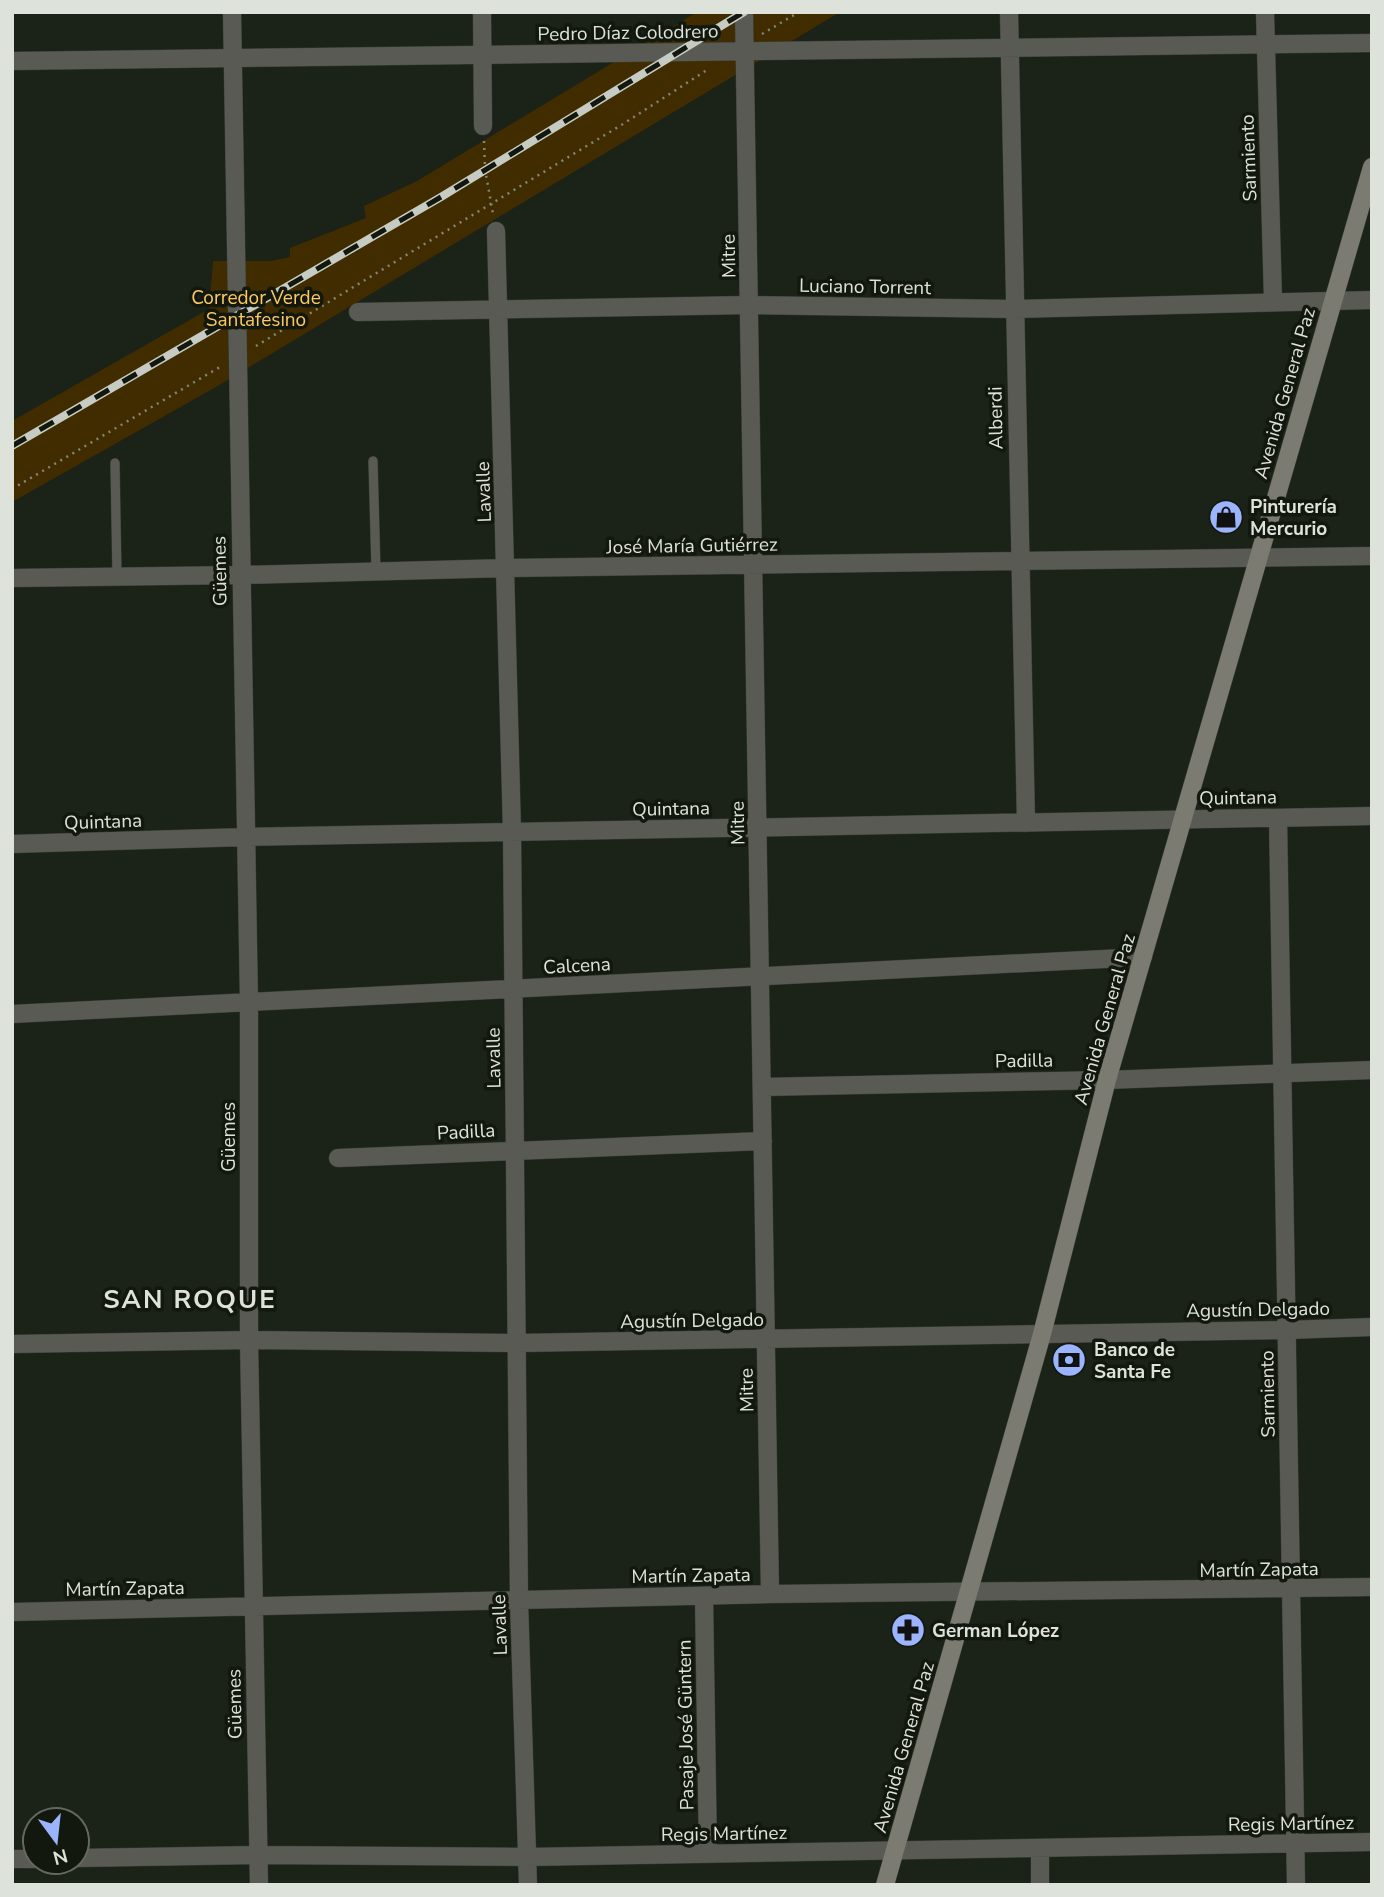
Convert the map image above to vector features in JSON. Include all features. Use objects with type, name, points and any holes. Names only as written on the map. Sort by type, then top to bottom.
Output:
[{"type":"main road","name":"Avenida General Paz","points":[[886,1885],[1042,1334],[1107,1080],[1372,167]]},
{"type":"street","name":"Güemes","points":[[232,12],[250,1003],[249,1340],[259,1885]]},
{"type":"street","points":[[482,12],[483,126]]},
{"type":"street","name":"Mitre","points":[[744,12],[770,1594]]},
{"type":"street","name":"Alberdi","points":[[1009,12],[1026,823]]},
{"type":"street","name":"Sarmiento","points":[[1265,12],[1273,302]]},
{"type":"street","name":"Pedro Díaz Colodrero","points":[[12,61],[482,57],[745,48],[1372,43]]},
{"type":"street","name":"Lavalle","points":[[496,231],[507,568],[517,1150],[519,1600],[528,1885]]},
{"type":"street","name":"Luciano Torrent","points":[[358,312],[749,305],[1014,309],[1372,300]]},
{"type":"street","name":"José María Gutiérrez","points":[[12,578],[1372,556]]},
{"type":"street","name":"Quintana","points":[[12,844],[246,837],[1372,816]]},
{"type":"street","name":"Sarmiento","points":[[1278,818],[1296,1885]]},
{"type":"street","name":"Calcena","points":[[12,1014],[1143,957]]},
{"type":"street","name":"Padilla","points":[[762,1087],[1107,1080],[1372,1070]]},
{"type":"street","name":"Padilla","points":[[338,1158],[763,1141]]},
{"type":"street","name":"Agustín Delgado","points":[[12,1344],[249,1340],[518,1343],[766,1340],[1287,1331],[1372,1327]]},
{"type":"street","name":"Martín Zapata","points":[[12,1612],[770,1594],[969,1594],[1372,1587]]},
{"type":"street","name":"Pasaje José Güntern","points":[[705,1596],[708,1854]]},
{"type":"street","name":"Regis Martínez","points":[[91,1858],[258,1855],[527,1857],[1372,1843]]},
{"type":"street","points":[[1040,1849],[1040,1885]]},
{"type":"lane","points":[[373,461],[376,571]]},
{"type":"lane","points":[[116,463],[117,577]]},
{"type":"path","points":[[745,48],[799,12]]},
{"type":"path","points":[[12,489],[492,204],[708,69]]},
{"type":"path","points":[[483,126],[485,169],[496,231]]},
{"type":"green space","name":"Corredor Verde Santafesino","points":[[697,12],[840,12],[216,387],[12,502],[12,421],[209,309],[213,261],[271,261],[290,257],[290,248],[366,218],[364,206],[417,181]]},
{"type":"railway","points":[[12,446],[441,197],[744,12]]},
{"type":"place","name":"Pinturería Mercurio","points":[[1226,517]]},
{"type":"place","name":"Banco de Santa Fe","points":[[1069,1360]]},
{"type":"place","name":"German López","points":[[908,1630]]},
{"type":"district","name":"SAN ROQUE","points":[[190,1299]]}]
